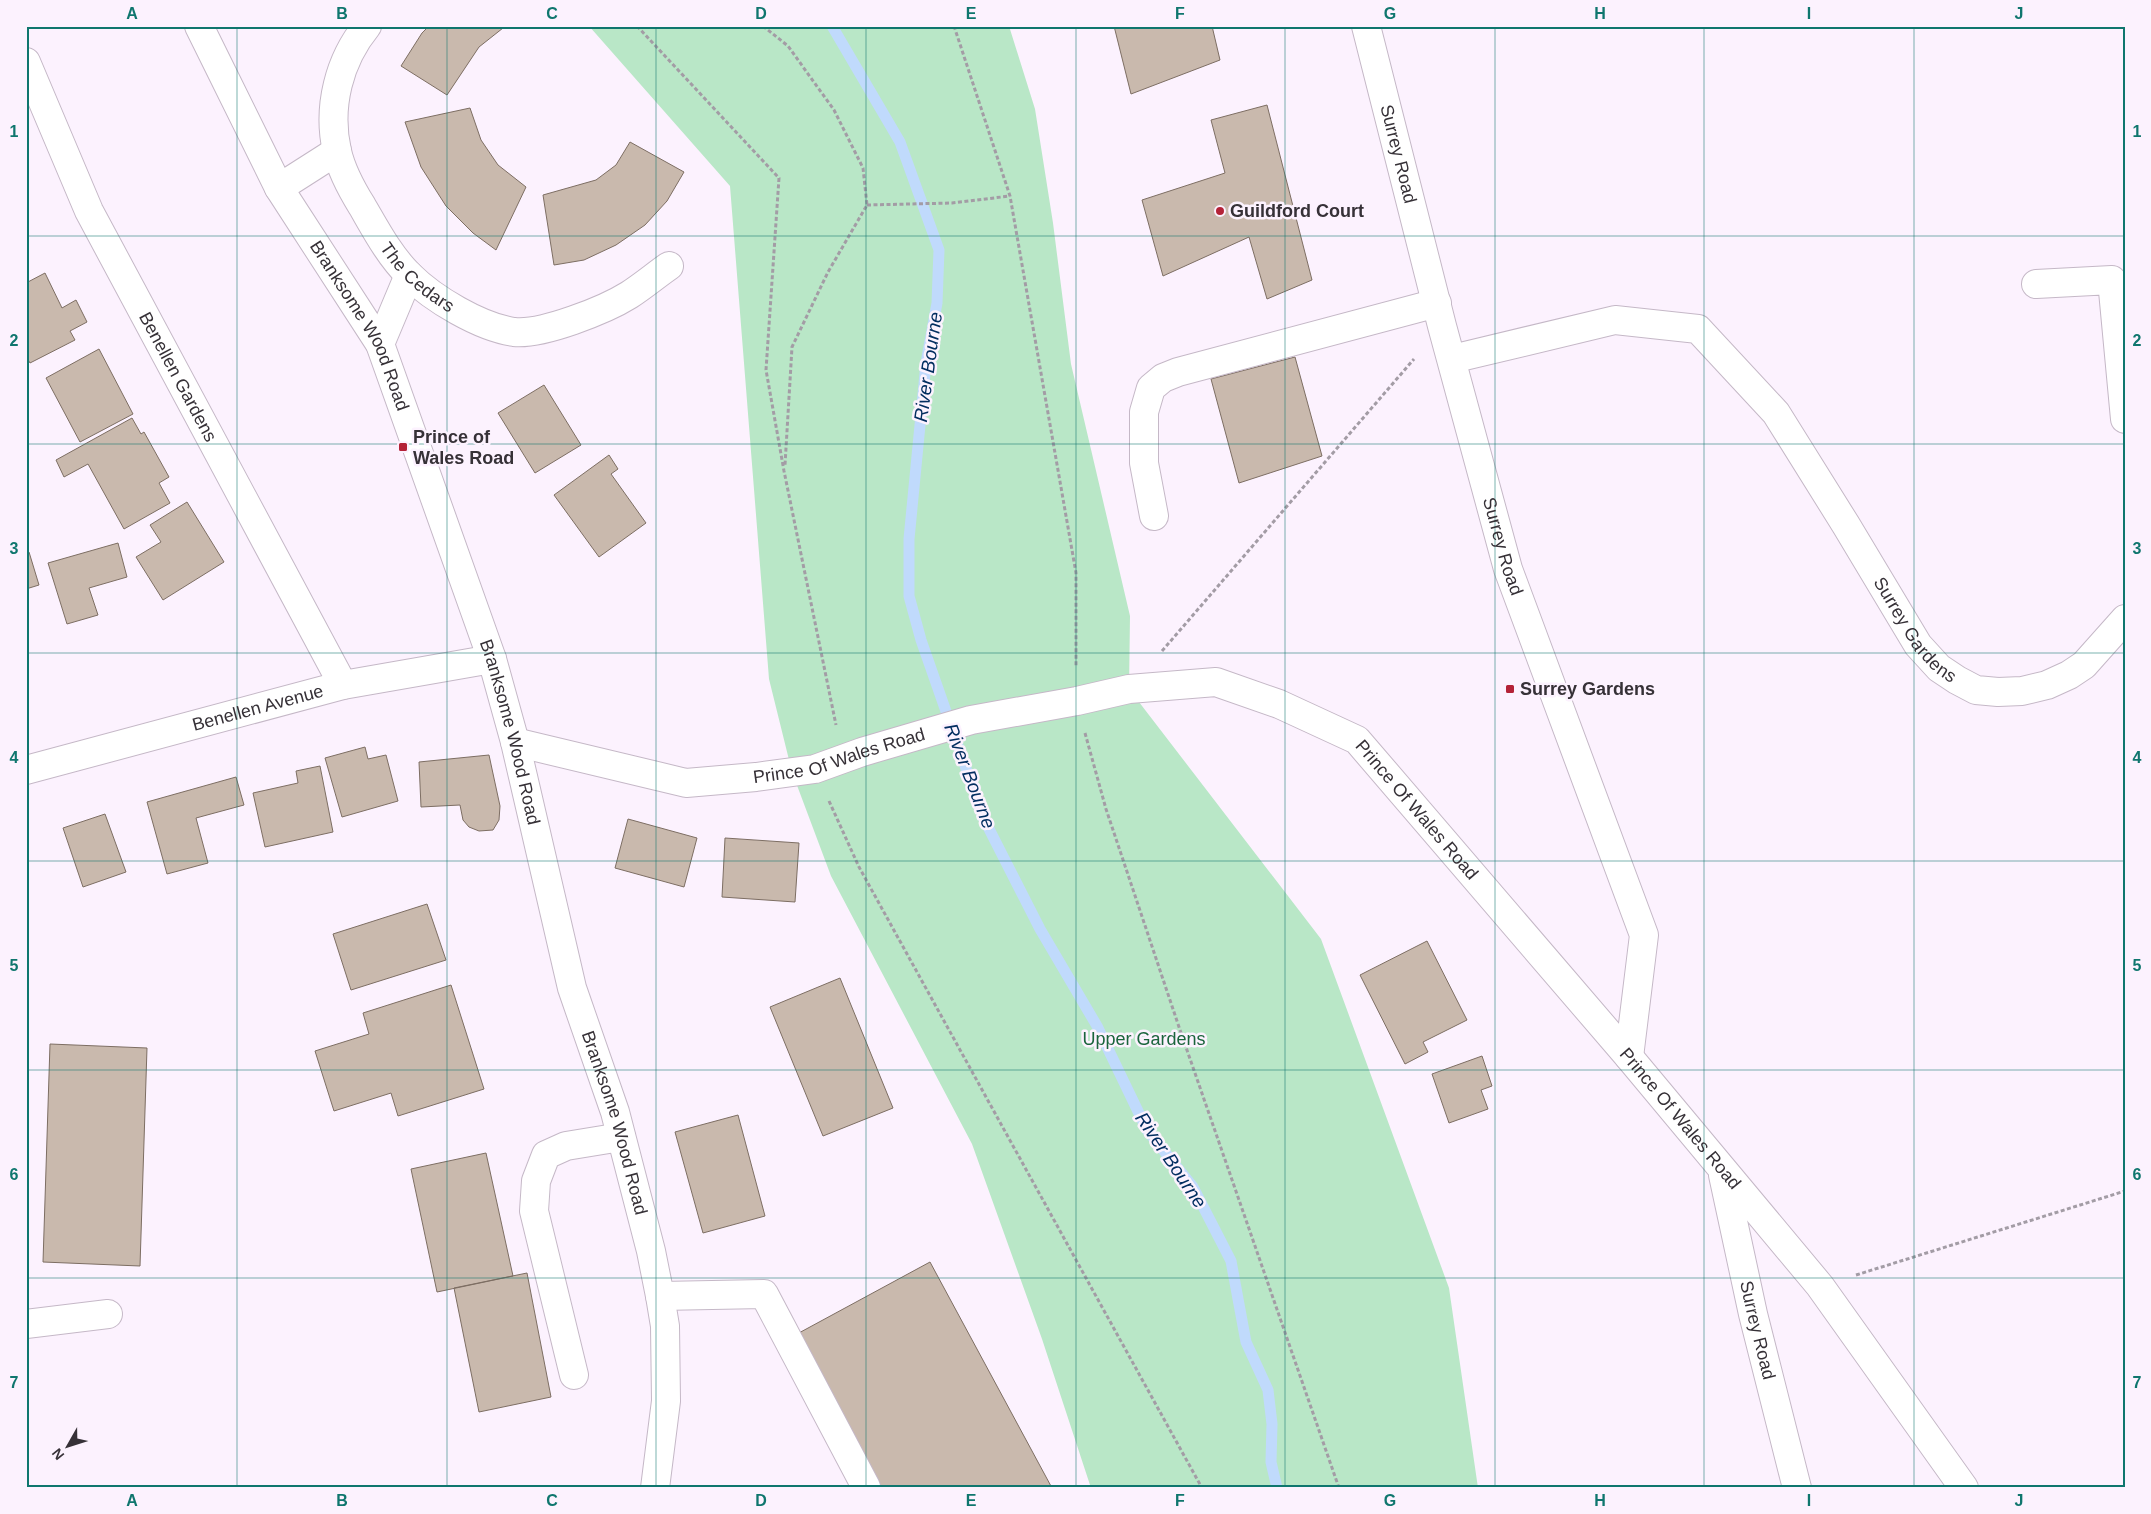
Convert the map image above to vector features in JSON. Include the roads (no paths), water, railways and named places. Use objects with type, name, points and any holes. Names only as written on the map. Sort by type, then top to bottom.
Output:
[{"type":"street","name":"Branksome Wood Road","points":[[199,26],[279,188],[380,344],[492,659],[515,742],[572,988],[615,1112],[651,1252],[660,1296],[665,1326],[666,1401],[655,1488]]},
{"type":"street","name":"The Cedars","points":[[367,26],[355,41],[344,61],[333,117],[337,151],[354,192],[381,239],[409,275],[447,304],[485,325],[516,332],[546,328],[578,319],[628,296],[669,266]]},
{"type":"street","name":"Surrey Road","points":[[1366,26],[1440,315],[1508,569],[1644,934],[1629,1057]]},
{"type":"street","name":"Benellen Gardens","points":[[26,62],[89,211],[343,685]]},
{"type":"street","points":[[279,188],[337,151]]},
{"type":"street","points":[[380,344],[409,275]]},
{"type":"street","points":[[2036,284],[2118,279],[2125,419]]},
{"type":"street","points":[[1154,516],[1144,463],[1143,419],[1151,388],[1163,378],[1178,372],[1440,315]]},
{"type":"street","name":"Surrey Gardens","points":[[1452,359],[1615,320],[1698,329],[1776,413],[1918,645],[1939,668],[1976,690],[2022,691],[2047,685],[2069,675],[2084,665],[2125,619]]},
{"type":"street","name":"Benellen Avenue","points":[[26,770],[343,685],[492,659]]},
{"type":"street","name":"Prince Of Wales Road","points":[[515,742],[686,783],[756,777],[815,769],[862,752],[970,720],[1076,701],[1129,689],[1216,682],[1279,704],[1357,740],[1629,1057],[1820,1286],[1964,1488]]},
{"type":"street","points":[[574,1375],[534,1211],[536,1181],[546,1156],[566,1146],[621,1137]]},
{"type":"street","name":"Surrey Road","points":[[1723,1172],[1753,1314],[1797,1488]]},
{"type":"street","points":[[660,1296],[764,1294],[866,1488]]},
{"type":"street","points":[[26,1324],[108,1314]]},
{"type":"waterway","name":"River Bourne","points":[[832,26],[900,142],[939,250],[937,303],[926,363],[909,539],[909,596],[921,640],[983,817],[1040,929],[1097,1026],[1147,1130],[1193,1187],[1231,1261],[1246,1342],[1268,1390],[1272,1424],[1271,1462],[1277,1488]]},
{"type":"place","name":"Guildford Court","points":[[1220,211]]},
{"type":"place","name":"Prince of Wales Road","points":[[403,447]]},
{"type":"place","name":"Surrey Gardens","points":[[1510,689]]},
{"type":"park label","name":"Upper Gardens","points":[[1144,1039]]}]
